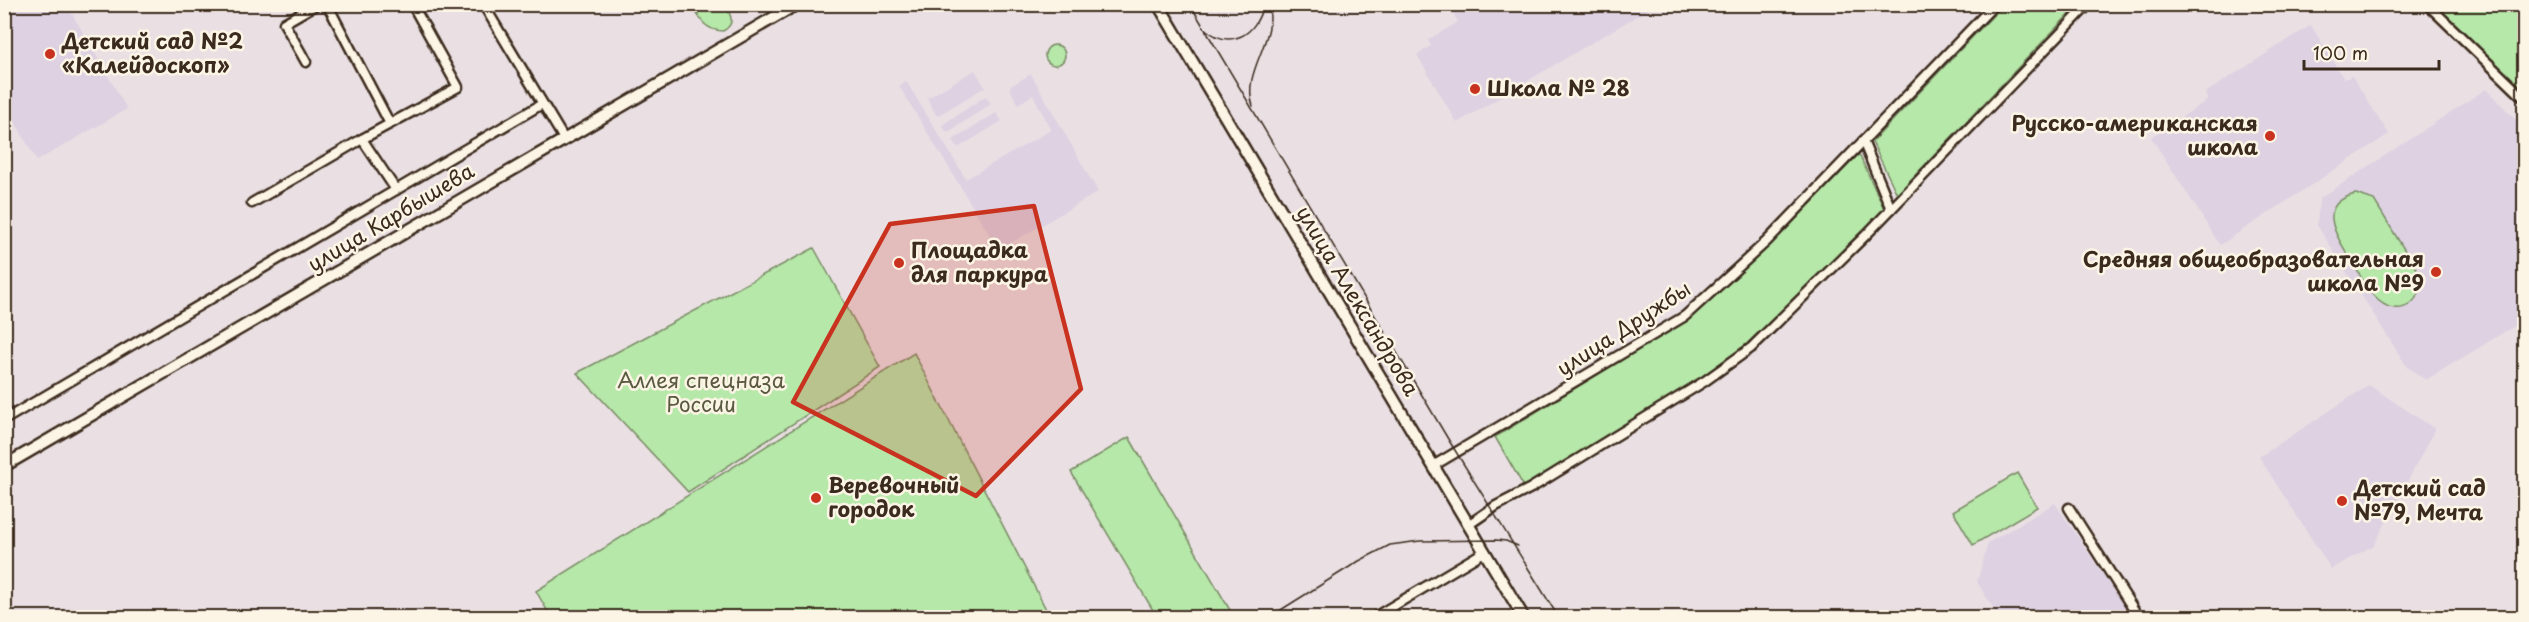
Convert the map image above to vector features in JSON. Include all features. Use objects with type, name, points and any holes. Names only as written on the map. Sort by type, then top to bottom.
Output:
[{"type":"street","points":[[306,62],[284,23],[317,4]]},
{"type":"street","points":[[327,4],[389,122]]},
{"type":"street","points":[[252,202],[389,122],[458,87],[412,4]]},
{"type":"street","points":[[483,4],[564,139]]},
{"type":"street","name":"улица Карбышева","points":[[4,465],[797,4]]},
{"type":"street","name":"улица Александрова","points":[[1158,4],[1524,618]]},
{"type":"street","name":"улица Дружбы","points":[[1433,466],[1685,316],[1767,241],[1995,4]]},
{"type":"street","points":[[1468,525],[1705,381],[1751,348],[1891,209],[2089,4]]},
{"type":"street","points":[[2427,4],[2524,98]]},
{"type":"street","points":[[4,420],[542,104]]},
{"type":"street","points":[[362,139],[396,190]]},
{"type":"street","points":[[1863,141],[1891,209]]},
{"type":"street","points":[[2069,508],[2139,618]]},
{"type":"street","points":[[1373,618],[1484,552]]},
{"type":"highlighted area","points":[[1034,206],[1081,389],[976,496],[793,402],[890,224]]},
{"type":"shaded area","name":"Детский сад №2 «Калейдоскоп»","points":[[4,5],[67,5],[127,109],[37,161],[5,104]]},
{"type":"shaded area","name":"Школа № 28","points":[[1448,5],[1655,5],[1457,123],[1417,55],[1431,46],[1428,40],[1458,22]]},
{"type":"shaded area","name":"Русско-американская школа","points":[[2311,25],[2344,79],[2352,76],[2389,134],[2220,245],[2151,137],[2208,100],[2205,93]]},
{"type":"shaded area","points":[[975,70],[985,87],[937,116],[927,98]]},
{"type":"shaded area","points":[[1031,74],[1098,192],[999,250],[899,86],[906,81],[966,179],[1051,130],[1033,95],[1018,104],[1009,87]]},
{"type":"shaded area","name":"Средняя общеобразовательная школа №9","points":[[2486,89],[2524,128],[2524,320],[2426,380],[2407,367],[2317,225],[2319,199]]},
{"type":"shaded area","points":[[986,96],[991,104],[947,133],[942,125]]},
{"type":"shaded area","points":[[996,113],[1002,121],[958,148],[953,140]]},
{"type":"shaded area","name":"Детский сад №79, Мечта","points":[[2369,385],[2435,429],[2374,545],[2331,569],[2259,457]]},
{"type":"shaded area","points":[[2055,503],[2131,617],[1999,617],[1977,582],[1988,543]]},
{"type":"green space","points":[[2004,4],[2078,5],[1897,194],[1872,142]]},
{"type":"green space","points":[[692,5],[725,5],[730,16],[730,25],[723,31],[707,26]]},
{"type":"green space","points":[[2434,5],[2524,5],[2524,92]]},
{"type":"green space","points":[[1051,45],[1059,45],[1065,51],[1065,59],[1059,65],[1051,65],[1045,59],[1045,51]]},
{"type":"green space","points":[[1859,154],[1884,209],[1790,306],[1747,345],[1703,378],[1524,487],[1495,437],[1688,320],[1763,252]]},
{"type":"green space","points":[[2356,194],[2374,200],[2418,272],[2419,291],[2416,298],[2404,307],[2388,306],[2371,293],[2336,234],[2332,214],[2335,206],[2343,199]]},
{"type":"green space","name":"Аллея спецназа России","points":[[814,248],[880,367],[688,492],[577,373]]},
{"type":"green space","points":[[914,353],[1050,617],[551,617],[536,591]]},
{"type":"green space","points":[[1129,437],[1234,617],[1157,617],[1071,472]]},
{"type":"green space","points":[[2017,473],[2037,507],[1973,545],[1953,511]]},
{"type":"tram line","points":[[1190,4],[1448,439],[1559,618]]},
{"type":"tram line","points":[[1204,28],[1223,38],[1233,39],[1241,36],[1255,24],[1263,4]]},
{"type":"tram line","points":[[1253,106],[1252,80],[1269,29],[1268,4]]},
{"type":"tram line","points":[[1268,618],[1359,561],[1390,545],[1420,541],[1496,540],[1518,546]]},
{"type":"place","name":"Детский сад №2 «Калейдоскоп»","points":[[50,54]]},
{"type":"place","name":"Школа № 28","points":[[1475,89]]},
{"type":"place","name":"Русско-американская школа","points":[[2270,136]]},
{"type":"place","name":"Площадка для паркура","points":[[899,263]]},
{"type":"place","name":"Средняя общеобразовательная школа №9","points":[[2436,272]]},
{"type":"place","name":"Веревочный городок","points":[[816,498]]},
{"type":"place","name":"Детский сад №79, Мечта","points":[[2342,501]]}]
